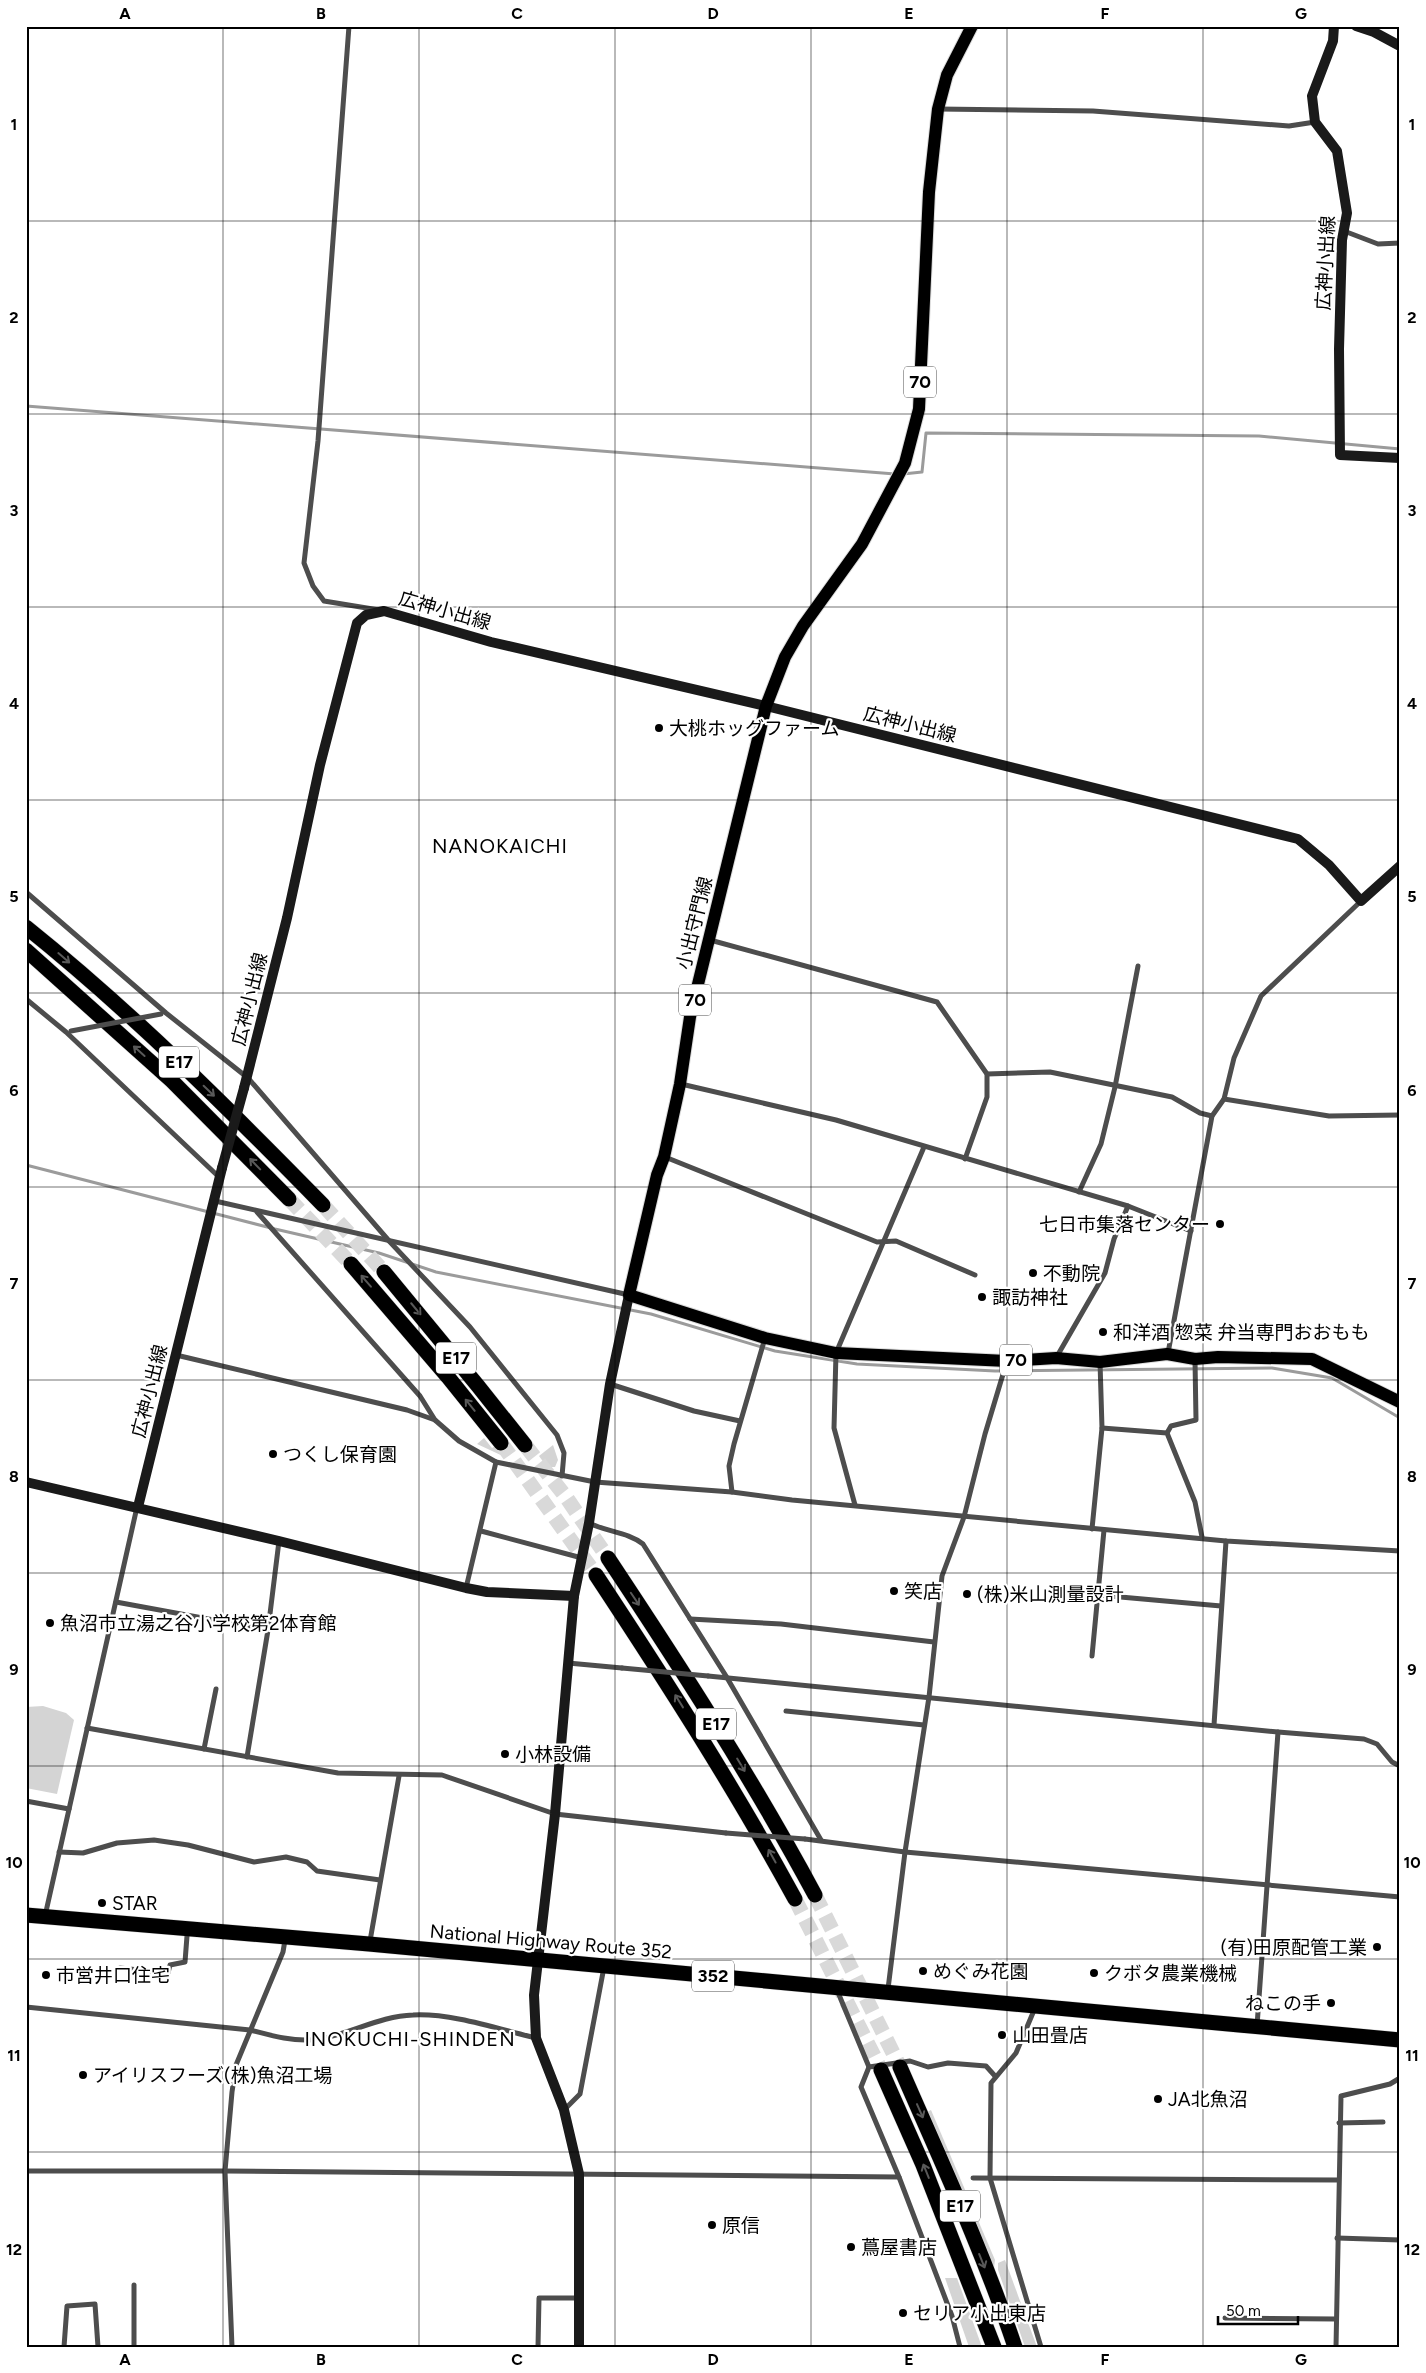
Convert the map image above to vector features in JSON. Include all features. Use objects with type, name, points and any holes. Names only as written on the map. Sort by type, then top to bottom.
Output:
[{"type":"highway","name":"E17","points":[[26,927],[110,998],[184,1067],[323,1206]]},
{"type":"highway","name":"E17","points":[[26,950],[172,1081],[289,1199]]},
{"type":"highway","name":"E17","points":[[351,1264],[448,1377],[501,1443]]},
{"type":"highway","name":"E17","points":[[384,1272],[525,1445]]},
{"type":"highway","name":"E17","points":[[608,1558],[698,1695],[771,1814],[815,1894]]},
{"type":"highway","name":"E17","points":[[596,1575],[691,1721],[753,1822],[795,1899]]},
{"type":"highway","name":"National Highway Route 352","points":[[26,1915],[369,1944],[1400,2040]]},
{"type":"highway","name":"E17","points":[[900,2067],[1003,2313],[1014,2347]]},
{"type":"highway","name":"E17","points":[[875,2069],[923,2165],[994,2347]]},
{"type":"main road","name":"70","points":[[766,706],[785,656],[803,626],[862,544],[906,463],[919,409],[929,192],[938,109],[947,75],[972,26]]},
{"type":"main road","points":[[1315,122],[1312,96],[1333,41],[1334,26]]},
{"type":"main road","points":[[1356,26],[1374,32],[1400,46]]},
{"type":"main road","name":"広神小出線","points":[[1315,122],[1337,151],[1346,213],[1342,240],[1339,349],[1340,455],[1400,458]]},
{"type":"main road","name":"広神小出線","points":[[138,1507],[221,1173],[248,1078],[287,918],[320,765],[357,623],[374,611],[384,611],[491,642],[766,706],[1298,839],[1329,865],[1361,900]]},
{"type":"main road","name":"小出守門線","points":[[629,1295],[657,1175],[664,1157],[680,1084],[690,1017],[766,706]]},
{"type":"main road","points":[[1361,900],[1400,866]]},
{"type":"main road","name":"70","points":[[629,1295],[765,1338],[836,1353],[1007,1361],[1056,1358],[1100,1362],[1167,1354],[1195,1359],[1218,1357],[1312,1359],[1400,1402]]},
{"type":"main road","points":[[579,2347],[580,2174],[564,2110],[536,2038],[534,1995],[554,1814],[574,1596],[589,1524],[610,1384],[629,1295]]},
{"type":"main road","points":[[26,1482],[279,1540],[466,1588],[487,1592],[574,1596]]},
{"type":"street","points":[[349,26],[318,441],[304,563],[312,586],[324,600],[384,611]]},
{"type":"street","points":[[938,109],[1093,111],[1289,126],[1315,122]]},
{"type":"street","points":[[1344,231],[1378,244],[1400,243]]},
{"type":"street","points":[[26,892],[164,1013],[248,1078],[390,1242],[470,1327],[557,1435],[564,1454],[562,1476]]},
{"type":"street","points":[[1167,1354],[1212,1116],[1224,1099],[1234,1058],[1261,996],[1361,900]]},
{"type":"street","points":[[710,940],[937,1002],[987,1074],[987,1097],[965,1159]]},
{"type":"street","points":[[1079,1192],[1101,1144],[1115,1087],[1138,966]]},
{"type":"street","points":[[26,999],[68,1031],[221,1173]]},
{"type":"street","points":[[68,1031],[164,1013]]},
{"type":"street","points":[[987,1074],[1050,1072],[1115,1087],[1172,1097],[1200,1113],[1212,1116]]},
{"type":"street","points":[[680,1084],[836,1120],[1128,1206],[1191,1231]]},
{"type":"street","points":[[1224,1099],[1329,1116],[1400,1115]]},
{"type":"street","points":[[855,1505],[834,1428],[836,1353],[924,1147]]},
{"type":"street","points":[[664,1157],[877,1242],[896,1241],[975,1275]]},
{"type":"street","points":[[214,1201],[629,1295]]},
{"type":"street","points":[[1056,1358],[1105,1272],[1114,1240],[1128,1206]]},
{"type":"street","points":[[257,1212],[420,1396],[435,1420],[458,1441],[496,1462],[595,1482],[732,1492],[792,1500],[1092,1529],[1202,1537],[1226,1541],[1400,1551]]},
{"type":"street","points":[[732,1492],[729,1466],[740,1421],[765,1338]]},
{"type":"street","points":[[176,1355],[407,1410],[435,1420]]},
{"type":"street","points":[[1195,1359],[1196,1420],[1170,1426],[1167,1433],[1195,1502],[1202,1537]]},
{"type":"street","points":[[887,1992],[928,1697],[942,1576],[964,1517],[985,1434],[1007,1361]]},
{"type":"street","points":[[1092,1529],[1102,1428],[1100,1362]]},
{"type":"street","points":[[610,1384],[694,1411],[740,1421]]},
{"type":"street","points":[[1102,1428],[1167,1433]]},
{"type":"street","points":[[466,1588],[496,1462]]},
{"type":"street","points":[[45,1916],[138,1507]]},
{"type":"street","points":[[589,1524],[604,1531],[633,1536],[643,1544],[726,1676],[821,1840]]},
{"type":"street","points":[[1092,1656],[1104,1530]]},
{"type":"street","points":[[481,1531],[582,1558]]},
{"type":"street","points":[[247,1757],[268,1630],[279,1540]]},
{"type":"street","points":[[1214,1725],[1226,1541]]},
{"type":"street","points":[[1098,1595],[1221,1606]]},
{"type":"street","points":[[116,1602],[268,1630]]},
{"type":"street","points":[[690,1619],[790,1625],[934,1642]]},
{"type":"street","points":[[568,1663],[726,1676],[1364,1739],[1377,1744],[1392,1762],[1400,1766]]},
{"type":"street","points":[[204,1749],[216,1689]]},
{"type":"street","points":[[786,1711],[924,1725]]},
{"type":"street","points":[[87,1728],[338,1773],[399,1776],[442,1775],[554,1814],[726,1833],[821,1840],[905,1852],[1400,1897]]},
{"type":"street","points":[[1257,2026],[1278,1732]]},
{"type":"street","points":[[369,1944],[399,1776]]},
{"type":"street","points":[[26,1801],[69,1809]]},
{"type":"street","points":[[59,1852],[83,1853],[117,1842],[154,1840],[188,1845],[254,1862],[286,1857],[307,1862],[318,1871],[380,1880]]},
{"type":"street","points":[[120,1968],[168,1973],[170,1965],[185,1962],[187,1936]]},
{"type":"street","points":[[232,2347],[225,2171],[235,2071],[283,1952],[285,1937]]},
{"type":"street","points":[[564,2110],[580,2094],[605,1966]]},
{"type":"street","points":[[837,1987],[875,2069]]},
{"type":"street","points":[[1037,2006],[1016,2053],[990,2083],[990,2178],[1041,2347]]},
{"type":"street","points":[[26,2008],[49,2008],[250,2030],[284,2039],[311,2040],[390,2018],[434,2015],[536,2038]]},
{"type":"street","points":[[960,2347],[952,2316],[899,2178],[861,2087],[875,2069],[910,2061],[928,2067],[948,2063],[986,2066],[995,2076]]},
{"type":"street","points":[[1336,2347],[1341,2096],[1390,2084],[1400,2078]]},
{"type":"street","points":[[1339,2124],[1383,2122]]},
{"type":"street","points":[[26,2171],[225,2171],[899,2178]]},
{"type":"street","points":[[973,2178],[1338,2180]]},
{"type":"street","points":[[1337,2238],[1400,2240]]},
{"type":"street","points":[[134,2285],[134,2347]]},
{"type":"street","points":[[538,2347],[539,2298],[578,2298]]},
{"type":"street","points":[[64,2347],[67,2306],[95,2304],[98,2347]]},
{"type":"street","points":[[1225,2318],[1336,2319]]},
{"type":"shaded area","points":[[484,1438],[492,1448],[497,1445],[505,1457],[477,1444]]},
{"type":"shaded area","points":[[553,1445],[558,1460],[555,1467],[547,1467],[539,1456]]},
{"type":"shaded area","points":[[43,1706],[66,1713],[74,1720],[57,1794],[26,1788],[26,1707]]},
{"type":"shaded area","points":[[931,2110],[995,2260],[994,2268],[927,2112]]},
{"type":"shaded area","points":[[1005,2260],[1037,2347],[1025,2347],[998,2270],[998,2263]]},
{"type":"shaded area","points":[[945,2278],[957,2278],[982,2347],[969,2347]]},
{"type":"waterway","points":[[26,406],[895,474]]},
{"type":"waterway","points":[[903,474],[922,472],[926,433],[1259,436],[1400,449]]},
{"type":"waterway","points":[[26,1165],[275,1229],[379,1253],[436,1272],[651,1314],[775,1351],[857,1364],[995,1371],[1272,1368],[1332,1378],[1400,1418]]},
{"type":"tunnel","points":[[289,1199],[351,1264]]},
{"type":"tunnel","points":[[323,1205],[384,1272]]},
{"type":"tunnel","points":[[501,1443],[596,1575]]},
{"type":"tunnel","points":[[525,1445],[566,1497],[608,1558]]},
{"type":"tunnel","points":[[815,1895],[900,2067]]},
{"type":"tunnel","points":[[795,1899],[881,2070]]},
{"type":"place","name":"大桃ホッグファーム","points":[[659,728]]},
{"type":"place","name":"七日市集落センター","points":[[1220,1224]]},
{"type":"place","name":"不動院","points":[[1033,1273]]},
{"type":"place","name":"諏訪神社","points":[[982,1297]]},
{"type":"place","name":"和洋酒 惣菜 弁当専門おおもも","points":[[1103,1332]]},
{"type":"place","name":"つくし保育園","points":[[273,1454]]},
{"type":"place","name":"笑店","points":[[894,1591]]},
{"type":"place","name":"(株)米山測量設計","points":[[967,1594]]},
{"type":"place","name":"魚沼市立湯之谷小学校第2体育館","points":[[50,1623]]},
{"type":"place","name":"小林設備","points":[[505,1754]]},
{"type":"place","name":"STAR","points":[[102,1903]]},
{"type":"place","name":"(有)田原配管工業","points":[[1377,1947]]},
{"type":"place","name":"めぐみ花園","points":[[923,1971]]},
{"type":"place","name":"クボタ農業機械","points":[[1094,1973]]},
{"type":"place","name":"市営井口住宅","points":[[46,1975]]},
{"type":"place","name":"ねこの手","points":[[1331,2003]]},
{"type":"place","name":"山田畳店","points":[[1002,2035]]},
{"type":"place","name":"アイリスフーズ(株)魚沼工場","points":[[83,2075]]},
{"type":"place","name":"JA北魚沼","points":[[1158,2099]]},
{"type":"place","name":"原信","points":[[712,2225]]},
{"type":"place","name":"蔦屋書店","points":[[851,2247]]},
{"type":"place","name":"セリア小出東店","points":[[903,2313]]},
{"type":"district","name":"NANOKAICHI","points":[[500,846]]},
{"type":"district","name":"INOKUCHI-SHINDEN","points":[[410,2039]]}]
